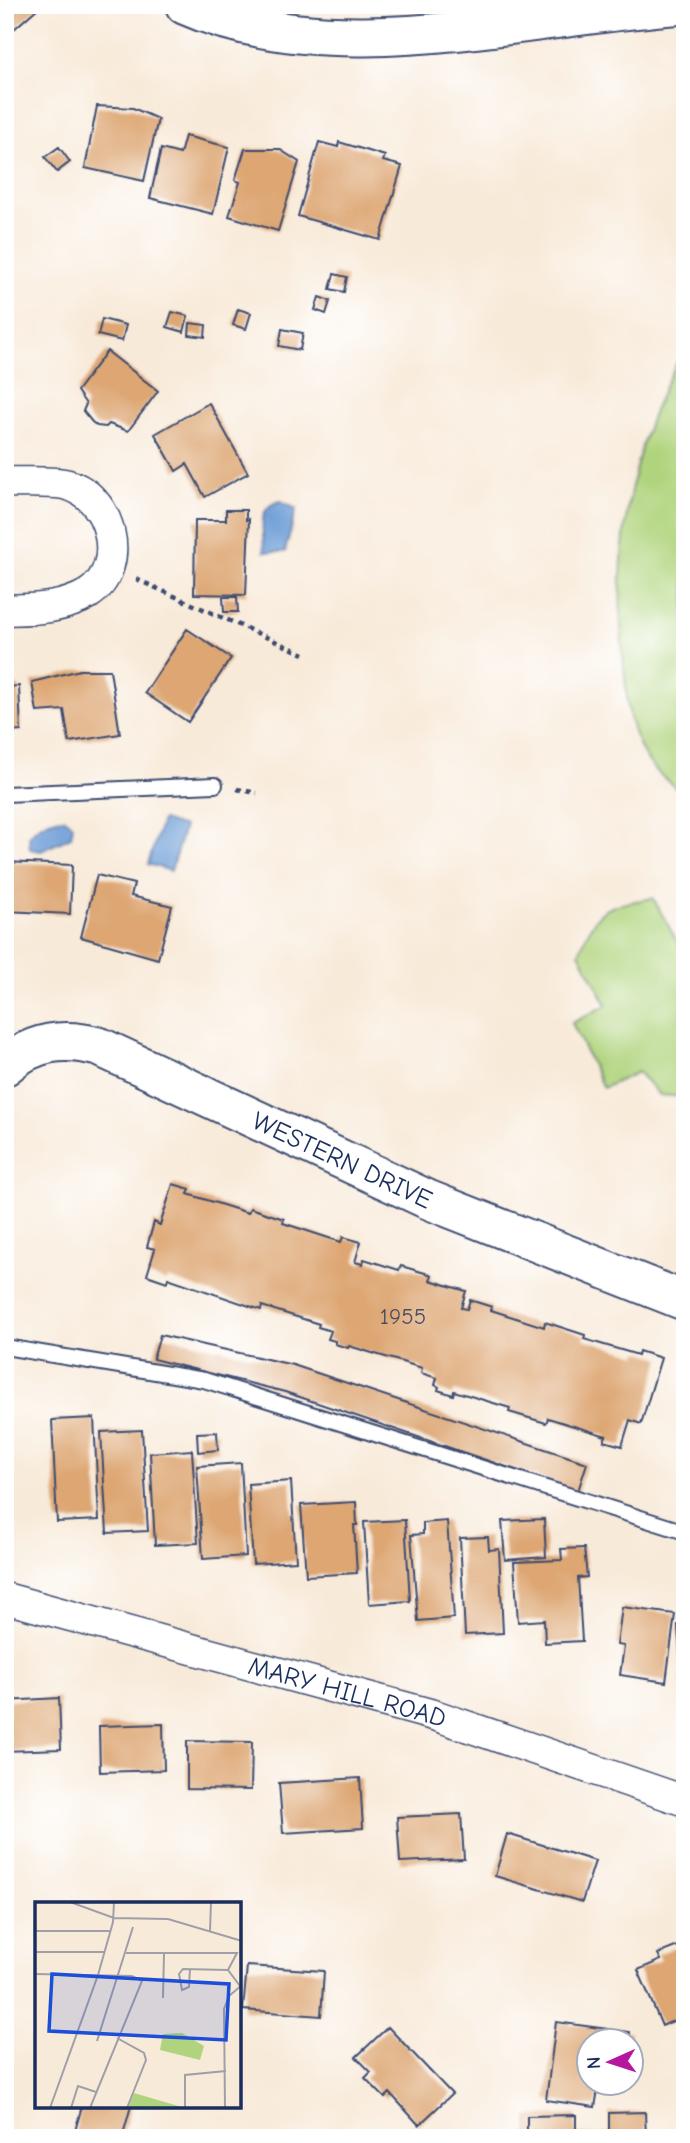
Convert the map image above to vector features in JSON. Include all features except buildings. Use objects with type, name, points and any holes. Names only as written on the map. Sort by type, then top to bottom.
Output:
[{"type":"street","points":[[185,5],[213,18],[253,28],[314,36],[440,33],[679,5]]},
{"type":"street","points":[[5,482],[65,484],[85,494],[97,506],[111,537],[109,567],[102,582],[72,601],[51,608],[5,610]]},
{"type":"street","name":"WESTERN DRIVE","points":[[5,1066],[22,1052],[47,1043],[73,1041],[100,1047],[417,1195],[685,1301]]},
{"type":"street","name":"MARY HILL ROAD","points":[[5,1598],[437,1716],[685,1801]]},
{"type":"lane","points":[[5,794],[215,785]]},
{"type":"lane","points":[[5,1347],[204,1380],[685,1532]]},
{"type":"path","points":[[109,567],[304,654]]},
{"type":"green space","points":[[685,349],[685,795],[663,778],[651,764],[641,749],[631,722],[621,626],[621,585],[623,544],[637,463],[649,423],[665,385]]},
{"type":"green space","points":[[653,898],[685,956],[685,1097],[660,1095],[638,1072],[603,1088],[572,1023],[607,1005],[579,953],[592,925],[604,911],[613,907]]},
{"type":"water","points":[[281,501],[296,509],[285,552],[264,552],[264,514],[267,508]]},
{"type":"water","points":[[64,818],[73,825],[71,837],[41,851],[30,849],[29,836],[36,829],[49,821]]},
{"type":"water","points":[[162,820],[184,827],[171,871],[148,864]]}]
